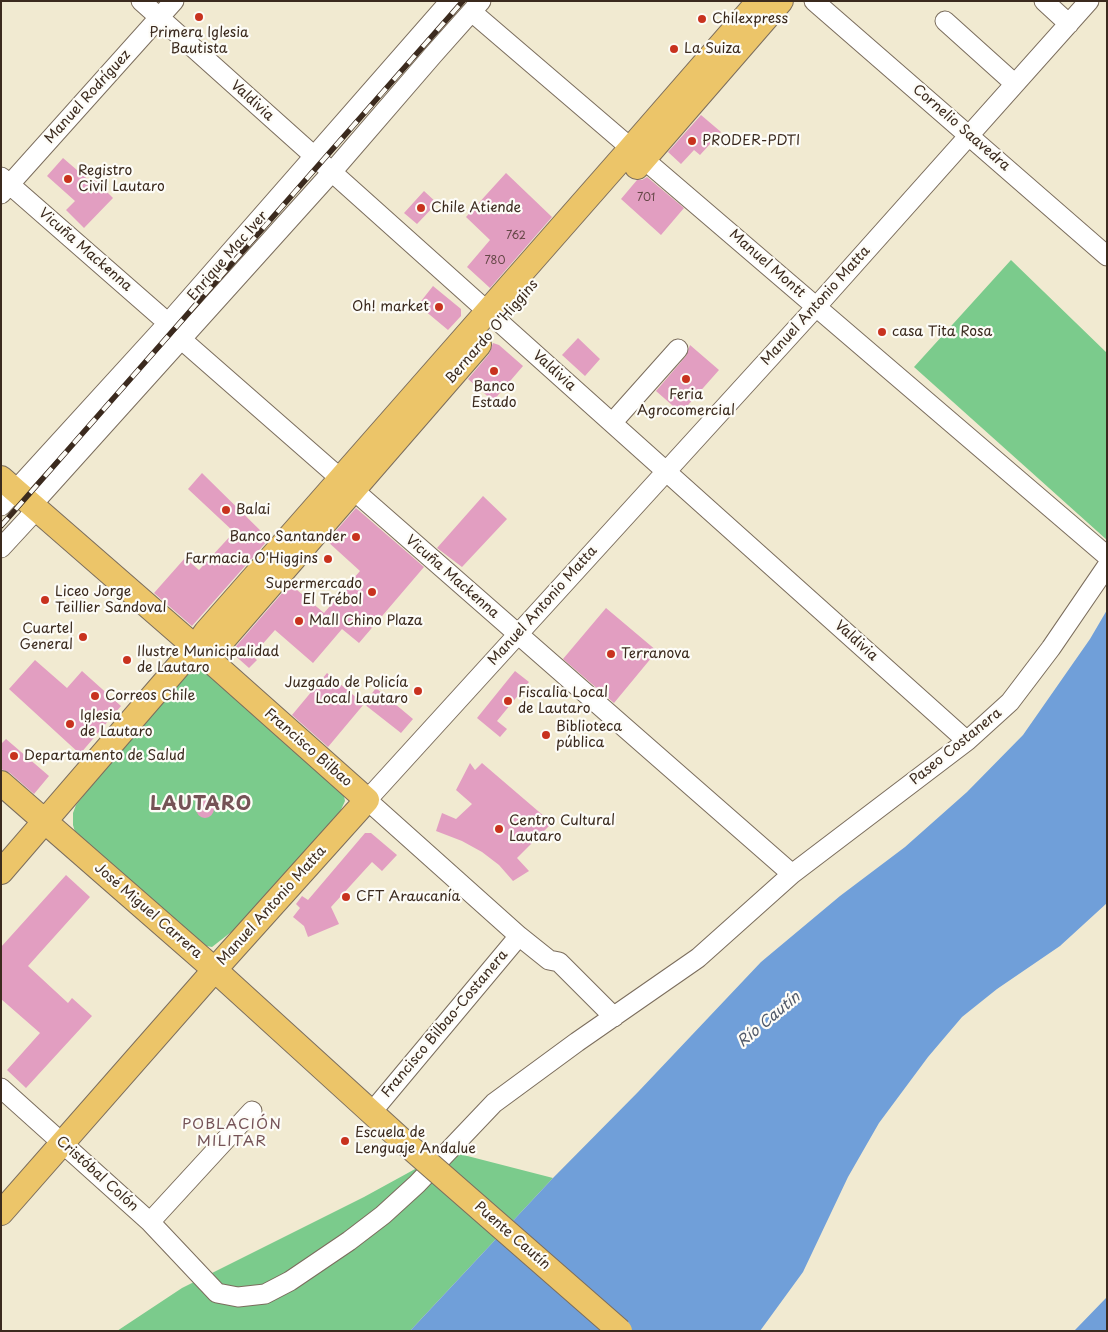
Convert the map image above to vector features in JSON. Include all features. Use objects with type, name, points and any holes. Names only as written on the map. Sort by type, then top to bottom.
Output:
[{"type":"main road","name":"Bernardo O'Higgins","points":[[638,154],[759,1]]},
{"type":"main road","name":"Bernardo O'Higgins","points":[[196,647],[218,646],[347,485],[493,317],[638,154],[781,1]]},
{"type":"main road","name":"Francisco Bilbao","points":[[17,498],[196,647],[367,800]]},
{"type":"main road","points":[[1,872],[196,647]]},
{"type":"main road","name":"José Miguel Carrera","points":[[1,783],[215,970],[404,1142]]},
{"type":"main road","name":"Manuel Antonio Matta","points":[[1,1213],[367,800]]},
{"type":"main road","name":"Puente Cautín","points":[[404,1142],[620,1331]]},
{"type":"street","name":"Valdivia","points":[[141,1],[967,741]]},
{"type":"street","name":"Manuel Rodríguez","points":[[4,185],[174,1]]},
{"type":"street","name":"Enrique Mac Iver","points":[[1,548],[17,498],[450,1]]},
{"type":"street","name":"Cornelio Saavedra","points":[[814,1],[1107,256]]},
{"type":"street","points":[[1044,1],[1069,24]]},
{"type":"street","name":"Manuel Antonio Matta","points":[[367,800],[816,307],[1089,1]]},
{"type":"street","name":"Enrique Mac Iver","points":[[17,498],[181,339],[332,172],[477,6]]},
{"type":"street","name":"Manuel Montt","points":[[477,6],[638,154],[1107,556]]},
{"type":"street","points":[[945,21],[1015,84]]},
{"type":"street","name":"Vicuña Mackenna","points":[[4,185],[168,323]]},
{"type":"street","name":"Vicuña Mackenna","points":[[181,339],[792,874]]},
{"type":"street","points":[[612,423],[678,349]]},
{"type":"street","name":"Paseo Costanera","points":[[614,1017],[698,958],[792,874],[967,741],[1010,702],[1051,648],[1107,566]]},
{"type":"street","name":"Francisco Bilbao","points":[[367,800],[519,936],[548,960],[559,962],[614,1017]]},
{"type":"street","name":"Francisco Bilbao-Costanera","points":[[372,1113],[519,936]]},
{"type":"street","name":"Cristóbal Colón","points":[[1,1088],[150,1222],[217,1293],[238,1297],[265,1294],[290,1281],[349,1241],[383,1215],[417,1184],[494,1103],[614,1017]]},
{"type":"street","points":[[150,1222],[252,1111]]},
{"type":"green space","points":[[1011,260],[1107,353],[1107,540],[914,367]]},
{"type":"green space","points":[[194,666],[206,666],[343,791],[345,801],[339,814],[333,821],[235,929],[212,947],[196,944],[77,839],[73,825],[73,813],[76,805],[179,677],[186,669]]},
{"type":"green space","points":[[448,1151],[553,1178],[410,1331],[117,1331],[182,1288],[364,1197]]},
{"type":"water","name":"Río Cautín","points":[[1107,610],[1107,903],[1060,946],[997,989],[962,1017],[928,1057],[879,1123],[848,1177],[803,1272],[760,1331],[410,1331],[553,1178],[638,1092],[761,962],[840,896],[905,847],[967,792],[1023,735],[1090,639]]},
{"type":"water","points":[[1107,1297],[1107,1331],[1074,1331],[1075,1330]]},
{"type":"building","name":"PRODER-PDTI","points":[[701,115],[721,132],[700,155],[694,150],[681,164],[668,152]]},
{"type":"building","points":[[63,158],[92,183],[95,180],[113,198],[84,228],[66,210],[75,201],[47,176]]},
{"type":"building","points":[[506,173],[552,217],[490,288],[467,267],[490,240],[466,217]]},
{"type":"building","points":[[647,177],[684,208],[661,235],[621,199],[637,180]]},
{"type":"building","name":"Chile Atiende","points":[[424,191],[437,203],[417,224],[404,213]]},
{"type":"building","name":"Oh! market","points":[[433,286],[461,309],[461,316],[448,330],[418,305]]},
{"type":"building","points":[[578,338],[600,359],[585,376],[562,355]]},
{"type":"building","name":"Banco Estado","points":[[493,343],[499,345],[523,366],[493,401],[468,379],[489,354]]},
{"type":"building","name":"Feria Agrocomercial","points":[[690,345],[719,370],[681,413],[656,391],[686,356]]},
{"type":"building","points":[[202,473],[269,539],[192,626],[154,593],[185,558],[199,570],[234,532],[188,489]]},
{"type":"building","points":[[483,496],[507,519],[462,567],[437,548]]},
{"type":"building","points":[[356,508],[424,567],[359,643],[342,629],[313,663],[275,630],[252,656],[257,660],[249,668],[231,652],[290,584],[324,613],[360,571],[327,541]]},
{"type":"building","name":"Terranova","points":[[606,608],[657,651],[614,703],[563,659]]},
{"type":"building","points":[[35,660],[67,688],[82,671],[121,706],[80,754],[9,689]]},
{"type":"building","points":[[515,671],[529,682],[497,721],[507,729],[500,737],[477,718]]},
{"type":"building","points":[[327,673],[364,704],[328,747],[292,715]]},
{"type":"building","points":[[376,688],[413,719],[401,733],[364,704]]},
{"type":"building","name":"Departamento de Salud","points":[[6,739],[49,776],[34,794],[10,773],[1,769],[1,744]]},
{"type":"building","points":[[470,763],[475,770],[482,763],[552,823],[517,858],[529,871],[513,881],[499,865],[482,852],[462,841],[436,831],[442,813],[456,819],[472,804],[456,790]]},
{"type":"building","points":[[201,800],[209,800],[214,805],[212,816],[201,818],[196,813],[196,805]]},
{"type":"building","points":[[365,833],[371,833],[397,855],[382,871],[372,862],[331,907],[339,924],[308,937],[304,926],[293,917],[300,908],[296,904],[302,896],[308,900]]},
{"type":"building","points":[[66,875],[90,897],[28,966],[68,1003],[72,998],[92,1016],[26,1088],[7,1070],[40,1033],[1,999],[1,947]]},
{"type":"railway","points":[[1,526],[463,1]]},
{"type":"place","name":"Primera Iglesia Bautista","points":[[199,17]]},
{"type":"place","name":"Chilexpress","points":[[702,19]]},
{"type":"place","name":"La Suiza","points":[[674,49]]},
{"type":"place","name":"PRODER-PDTI","points":[[692,141]]},
{"type":"place","name":"Registro Civil Lautaro","points":[[68,179]]},
{"type":"place","name":"Chile Atiende","points":[[421,208]]},
{"type":"place","name":"Oh! market","points":[[439,307]]},
{"type":"place","name":"casa Tita Rosa","points":[[882,332]]},
{"type":"place","name":"Banco Estado","points":[[494,371]]},
{"type":"place","name":"Feria Agrocomercial","points":[[686,379]]},
{"type":"place","name":"Balai","points":[[226,510]]},
{"type":"place","name":"Banco Santander","points":[[356,537]]},
{"type":"place","name":"Farmacia O'Higgins","points":[[328,559]]},
{"type":"place","name":"Supermercado El Trébol","points":[[372,592]]},
{"type":"place","name":"Liceo Jorge Teillier Sandoval","points":[[45,600]]},
{"type":"place","name":"Mall Chino Plaza","points":[[299,621]]},
{"type":"place","name":"Cuartel General","points":[[83,637]]},
{"type":"place","name":"Terranova","points":[[611,654]]},
{"type":"place","name":"Ilustre Municipalidad de Lautaro","points":[[127,660]]},
{"type":"place","name":"Juzgado de Policía Local Lautaro","points":[[418,691]]},
{"type":"place","name":"Correos Chile","points":[[95,696]]},
{"type":"place","name":"Fiscalia Local de Lautaro","points":[[508,701]]},
{"type":"place","name":"Iglesia de Lautaro","points":[[70,724]]},
{"type":"place","name":"Biblioteca pública","points":[[546,735]]},
{"type":"place","name":"Departamento de Salud","points":[[14,756]]},
{"type":"place","name":"Centro Cultural Lautaro","points":[[499,829]]},
{"type":"place","name":"CFT Araucanía","points":[[346,897]]},
{"type":"place","name":"Escuela de Lenguaje Andalue","points":[[345,1141]]},
{"type":"district","name":"LAUTARO","points":[[201,805]]},
{"type":"district","name":"POBLACIÓN MILITAR","points":[[232,1134]]}]
